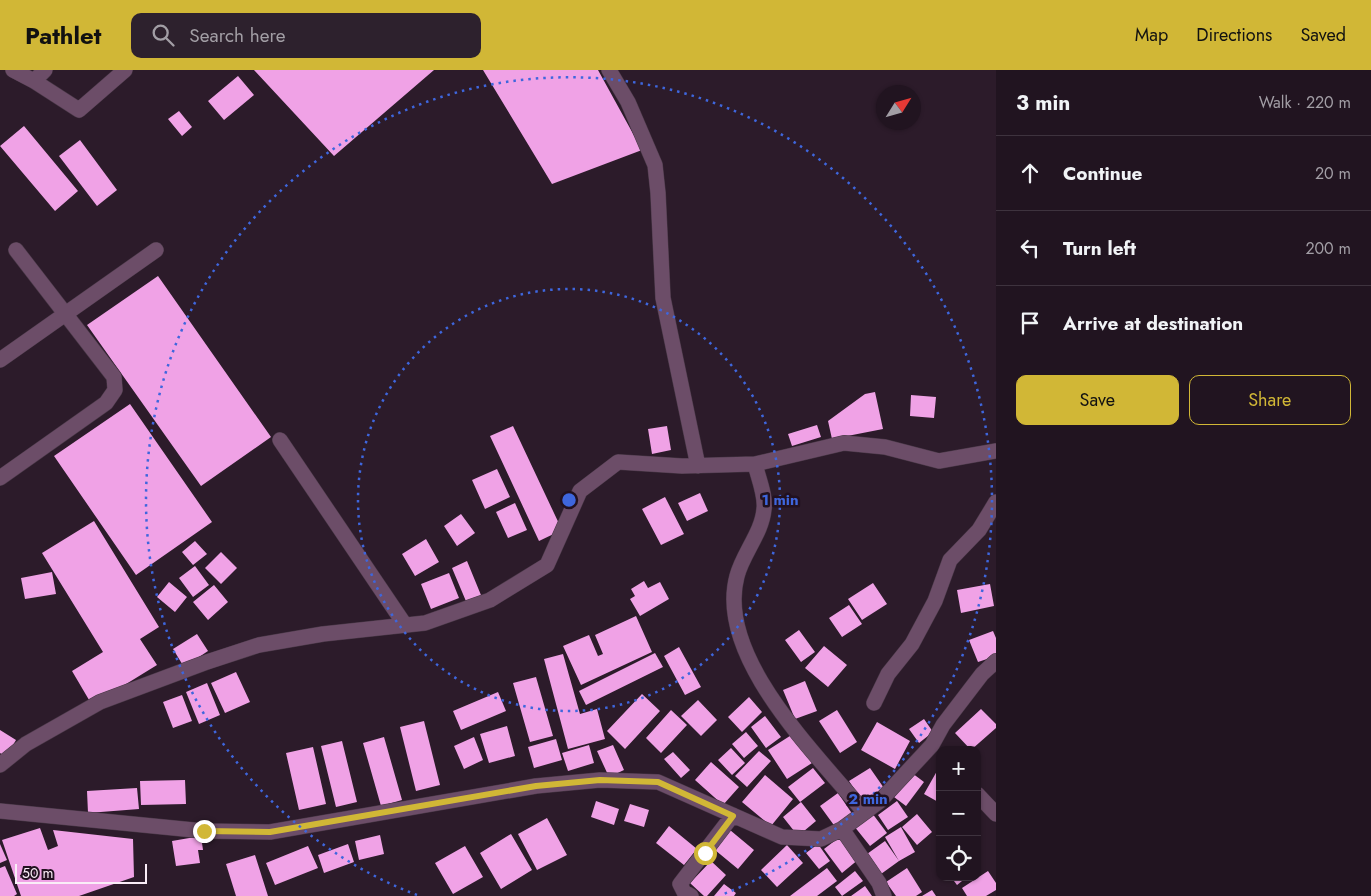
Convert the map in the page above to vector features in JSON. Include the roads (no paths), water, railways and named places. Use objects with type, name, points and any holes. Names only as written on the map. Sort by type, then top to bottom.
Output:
[{"type":"street","points":[[13,70],[79,110],[125,70]]},
{"type":"street","points":[[34,81],[45,70]]},
{"type":"street","points":[[609,70],[628,102],[655,164],[663,298],[698,466]]},
{"type":"street","points":[[0,478],[106,403],[115,390],[114,377],[16,250]]},
{"type":"street","points":[[0,360],[156,250]]},
{"type":"street","points":[[280,440],[405,625]]},
{"type":"street","points":[[0,765],[26,744],[100,702],[207,662],[260,645],[323,634],[425,623],[490,600],[547,565],[580,491],[618,462],[698,466],[755,464],[844,443],[885,447],[939,461],[996,451]]},
{"type":"street","points":[[755,464],[764,508],[752,543],[737,576],[734,610],[745,651],[786,722],[819,757],[864,812]]},
{"type":"street","points":[[874,703],[888,674],[912,644],[935,601],[950,560],[979,530],[996,502]]},
{"type":"street","points":[[937,746],[943,725],[982,674],[996,661]]},
{"type":"street","points":[[0,811],[204,831],[270,832],[536,786],[600,780],[658,782],[782,837],[821,839],[842,829],[880,801],[936,749]]},
{"type":"street","points":[[981,798],[996,814]]},
{"type":"street","points":[[691,896],[684,892],[680,884],[733,816]]},
{"type":"street","points":[[842,829],[879,883],[884,896]]}]
